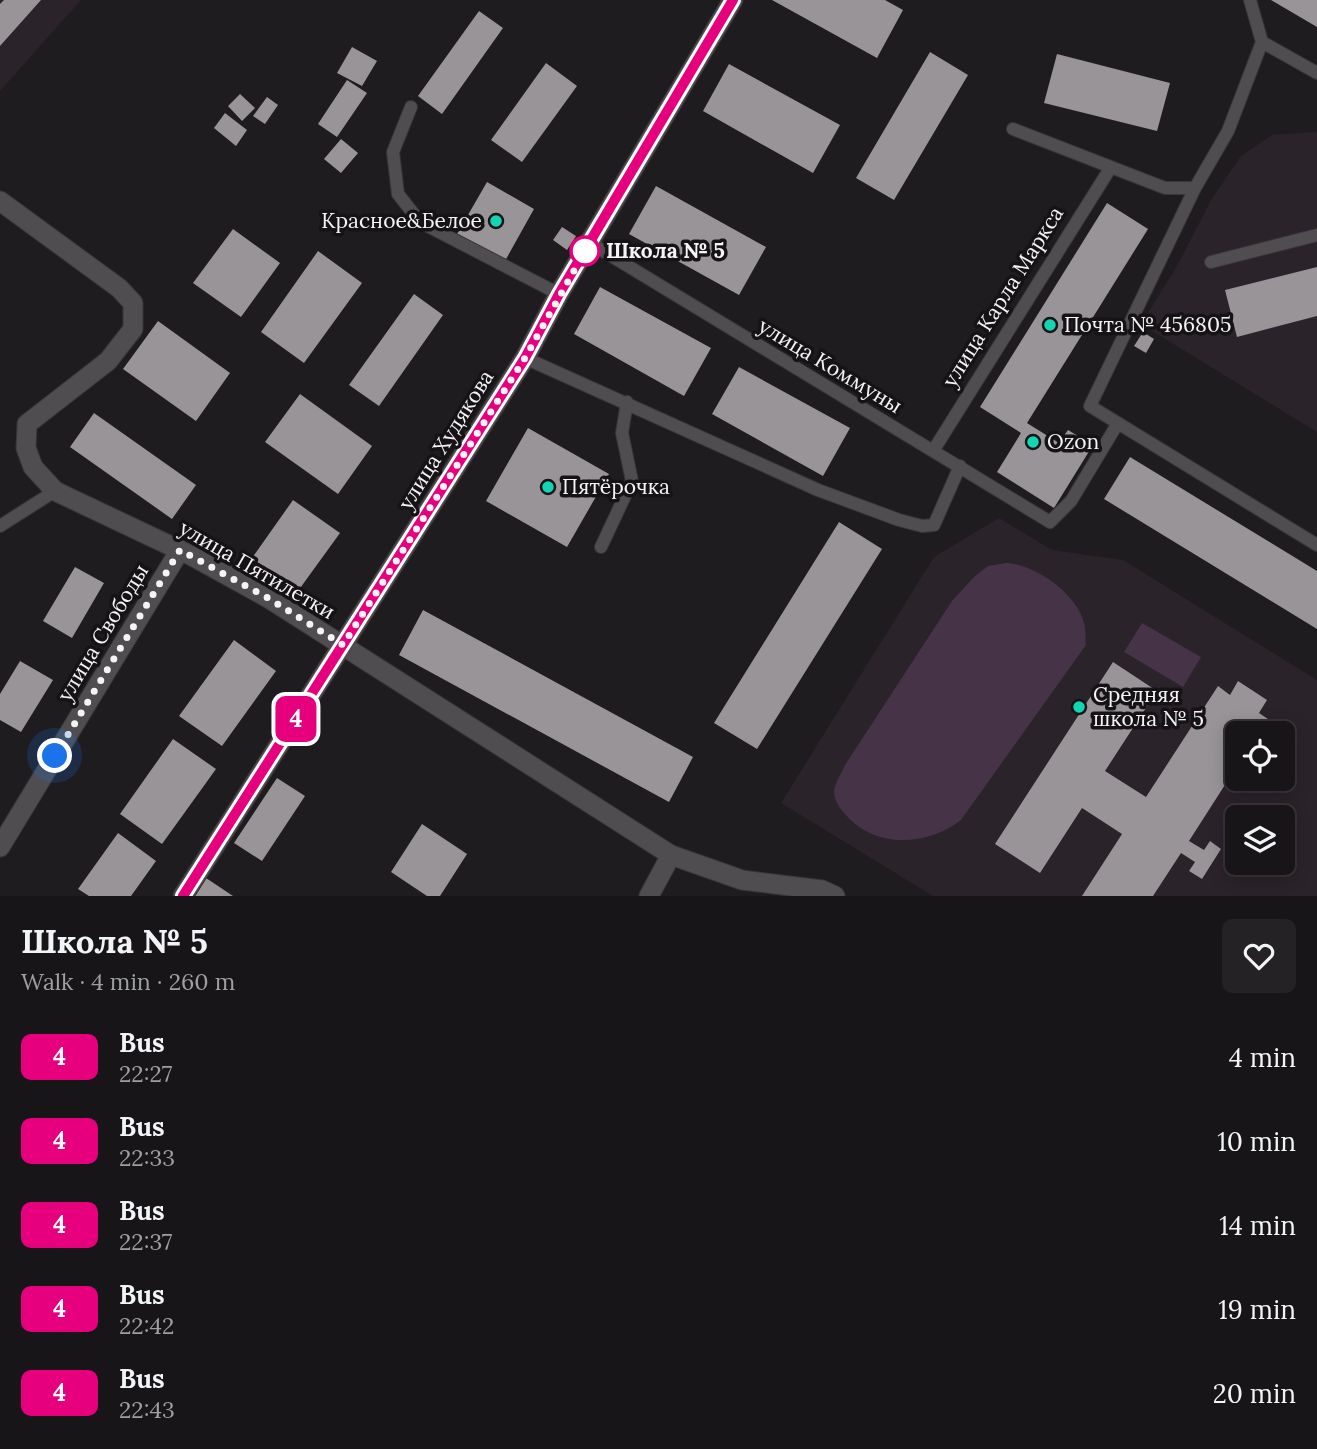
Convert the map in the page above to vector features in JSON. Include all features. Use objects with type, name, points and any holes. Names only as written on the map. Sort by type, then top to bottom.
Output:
[{"type":"street","name":"улица Худякова","points":[[183,896],[525,358],[559,294],[733,0]]},
{"type":"street","name":"улица Пятилетки","points":[[0,201],[119,288],[133,303],[133,329],[108,361],[27,425],[26,448],[33,467],[55,491],[180,550],[268,598],[671,855],[742,880],[822,890],[835,896]]},
{"type":"street","name":"улица Свободы","points":[[0,847],[180,550]]},
{"type":"street","points":[[649,896],[671,855]]},
{"type":"lane","points":[[1250,0],[1262,42],[1228,131],[1195,188],[1090,405],[1317,545]]},
{"type":"lane","points":[[1262,42],[1317,73]]},
{"type":"lane","points":[[411,107],[393,152],[398,194],[420,222],[559,294]]},
{"type":"lane","points":[[1013,129],[1165,188],[1195,188]]},
{"type":"lane","name":"улица Карла Маркса","points":[[933,451],[1111,167]]},
{"type":"lane","points":[[1212,262],[1317,235]]},
{"type":"lane","name":"улица Коммуны","points":[[590,243],[1050,522],[1071,501],[1118,423]]},
{"type":"lane","points":[[525,358],[818,490],[922,526],[934,524],[960,466]]},
{"type":"lane","points":[[601,547],[632,481],[622,433],[627,402]]},
{"type":"lane","points":[[0,526],[55,491]]},
{"type":"shaded area","points":[[0,0],[81,0],[0,91]]},
{"type":"shaded area","points":[[1317,132],[1317,432],[1141,324],[1176,268],[1211,200],[1241,156],[1272,135]]},
{"type":"shaded area","name":"Средняя школа № 5","points":[[999,518],[1052,550],[1123,560],[1317,680],[1317,896],[933,896],[781,803],[934,557]]},
{"type":"shaded area","points":[[1006,563],[1042,575],[1064,592],[1080,612],[1085,626],[1086,645],[961,820],[948,829],[918,839],[902,840],[872,834],[846,815],[836,801],[835,788],[845,765],[952,601],[988,566]]},
{"type":"shaded area","points":[[1142,623],[1201,657],[1183,687],[1124,652]]},
{"type":"building","points":[[4,0],[41,0],[0,46],[0,4]]},
{"type":"building","points":[[772,0],[885,0],[903,10],[877,58]]},
{"type":"building","points":[[1271,0],[1317,0],[1317,27]]},
{"type":"building","points":[[479,11],[503,28],[442,114],[418,96]]},
{"type":"building","points":[[352,47],[377,61],[362,86],[337,73]]},
{"type":"building","points":[[930,52],[968,75],[894,200],[856,178]]},
{"type":"building","points":[[1057,54],[1170,83],[1157,131],[1044,103]]},
{"type":"building","points":[[546,63],[577,86],[522,162],[491,140]]},
{"type":"building","points":[[729,64],[840,125],[813,173],[703,111]]},
{"type":"building","points":[[347,80],[367,93],[337,137],[318,124]]},
{"type":"building","points":[[240,94],[255,108],[242,121],[228,106]]},
{"type":"building","points":[[267,97],[278,105],[265,124],[253,116]]},
{"type":"building","points":[[225,113],[247,130],[236,146],[214,128]]},
{"type":"building","points":[[341,139],[358,153],[341,173],[324,159]]},
{"type":"building","name":"Красное&Белое","points":[[487,182],[534,209],[505,261],[457,234]]},
{"type":"building","points":[[656,186],[766,247],[739,295],[629,234]]},
{"type":"building","points":[[1107,203],[1148,229],[1027,423],[1059,443],[1068,430],[1093,445],[1054,508],[997,472],[1021,433],[980,407]]},
{"type":"building","points":[[562,227],[576,236],[567,250],[553,240]]},
{"type":"building","points":[[233,229],[280,263],[241,317],[193,283]]},
{"type":"building","points":[[318,251],[362,283],[304,363],[261,332]]},
{"type":"building","points":[[1317,267],[1317,316],[1237,337],[1225,290]]},
{"type":"building","points":[[600,287],[711,348],[684,396],[574,334]]},
{"type":"building","points":[[414,294],[443,315],[379,406],[349,385]]},
{"type":"building","points":[[158,321],[230,373],[196,421],[123,369]]},
{"type":"building","points":[[1143,332],[1154,339],[1146,353],[1134,346]]},
{"type":"building","points":[[739,367],[850,428],[823,476],[712,414]]},
{"type":"building","points":[[300,394],[372,446],[338,494],[265,442]]},
{"type":"building","points":[[94,413],[196,485],[172,519],[70,447]]},
{"type":"building","name":"Пятёрочка","points":[[528,428],[609,474],[567,547],[486,501]]},
{"type":"building","points":[[1130,457],[1317,571],[1317,629],[1104,499]]},
{"type":"building","points":[[293,500],[340,533],[298,591],[252,558]]},
{"type":"building","points":[[839,522],[882,549],[757,749],[714,723]]},
{"type":"building","points":[[75,567],[104,583],[72,638],[43,621]]},
{"type":"building","points":[[423,610],[693,757],[669,802],[399,655]]},
{"type":"building","points":[[234,640],[276,671],[222,746],[179,716]]},
{"type":"building","points":[[20,661],[53,680],[21,732],[0,720],[0,694]]},
{"type":"building","points":[[1113,662],[1157,691],[1105,771],[1146,797],[1218,686],[1230,695],[1238,681],[1267,700],[1259,713],[1268,719],[1267,721],[1225,721],[1225,785],[1189,841],[1204,850],[1210,841],[1221,849],[1202,879],[1189,871],[1195,862],[1181,853],[1153,896],[1082,896],[1122,834],[1082,808],[1040,873],[995,844]]},
{"type":"building","points":[[173,739],[216,769],[162,844],[120,814]]},
{"type":"building","points":[[277,778],[305,796],[262,861],[234,843]]},
{"type":"building","points":[[422,824],[467,854],[440,896],[427,896],[391,872]]},
{"type":"building","points":[[118,833],[156,861],[131,896],[89,896],[78,889]]},
{"type":"building","points":[[206,878],[233,896],[195,896]]},
{"type":"bus line","name":"4","points":[[183,896],[525,358],[559,294],[733,0]]},
{"type":"place","name":"Красное&Белое","points":[[496,221]]},
{"type":"place","name":"Школа № 5","points":[[585,251]]},
{"type":"place","name":"Почта № 456805","points":[[1050,325]]},
{"type":"place","name":"Ozon","points":[[1033,442]]},
{"type":"place","name":"Пятёрочка","points":[[548,487]]},
{"type":"place","name":"Средняя школа № 5","points":[[1079,707]]},
{"type":"route","points":[[55,756],[180,550],[268,598],[343,645],[525,358],[585,251]]}]
